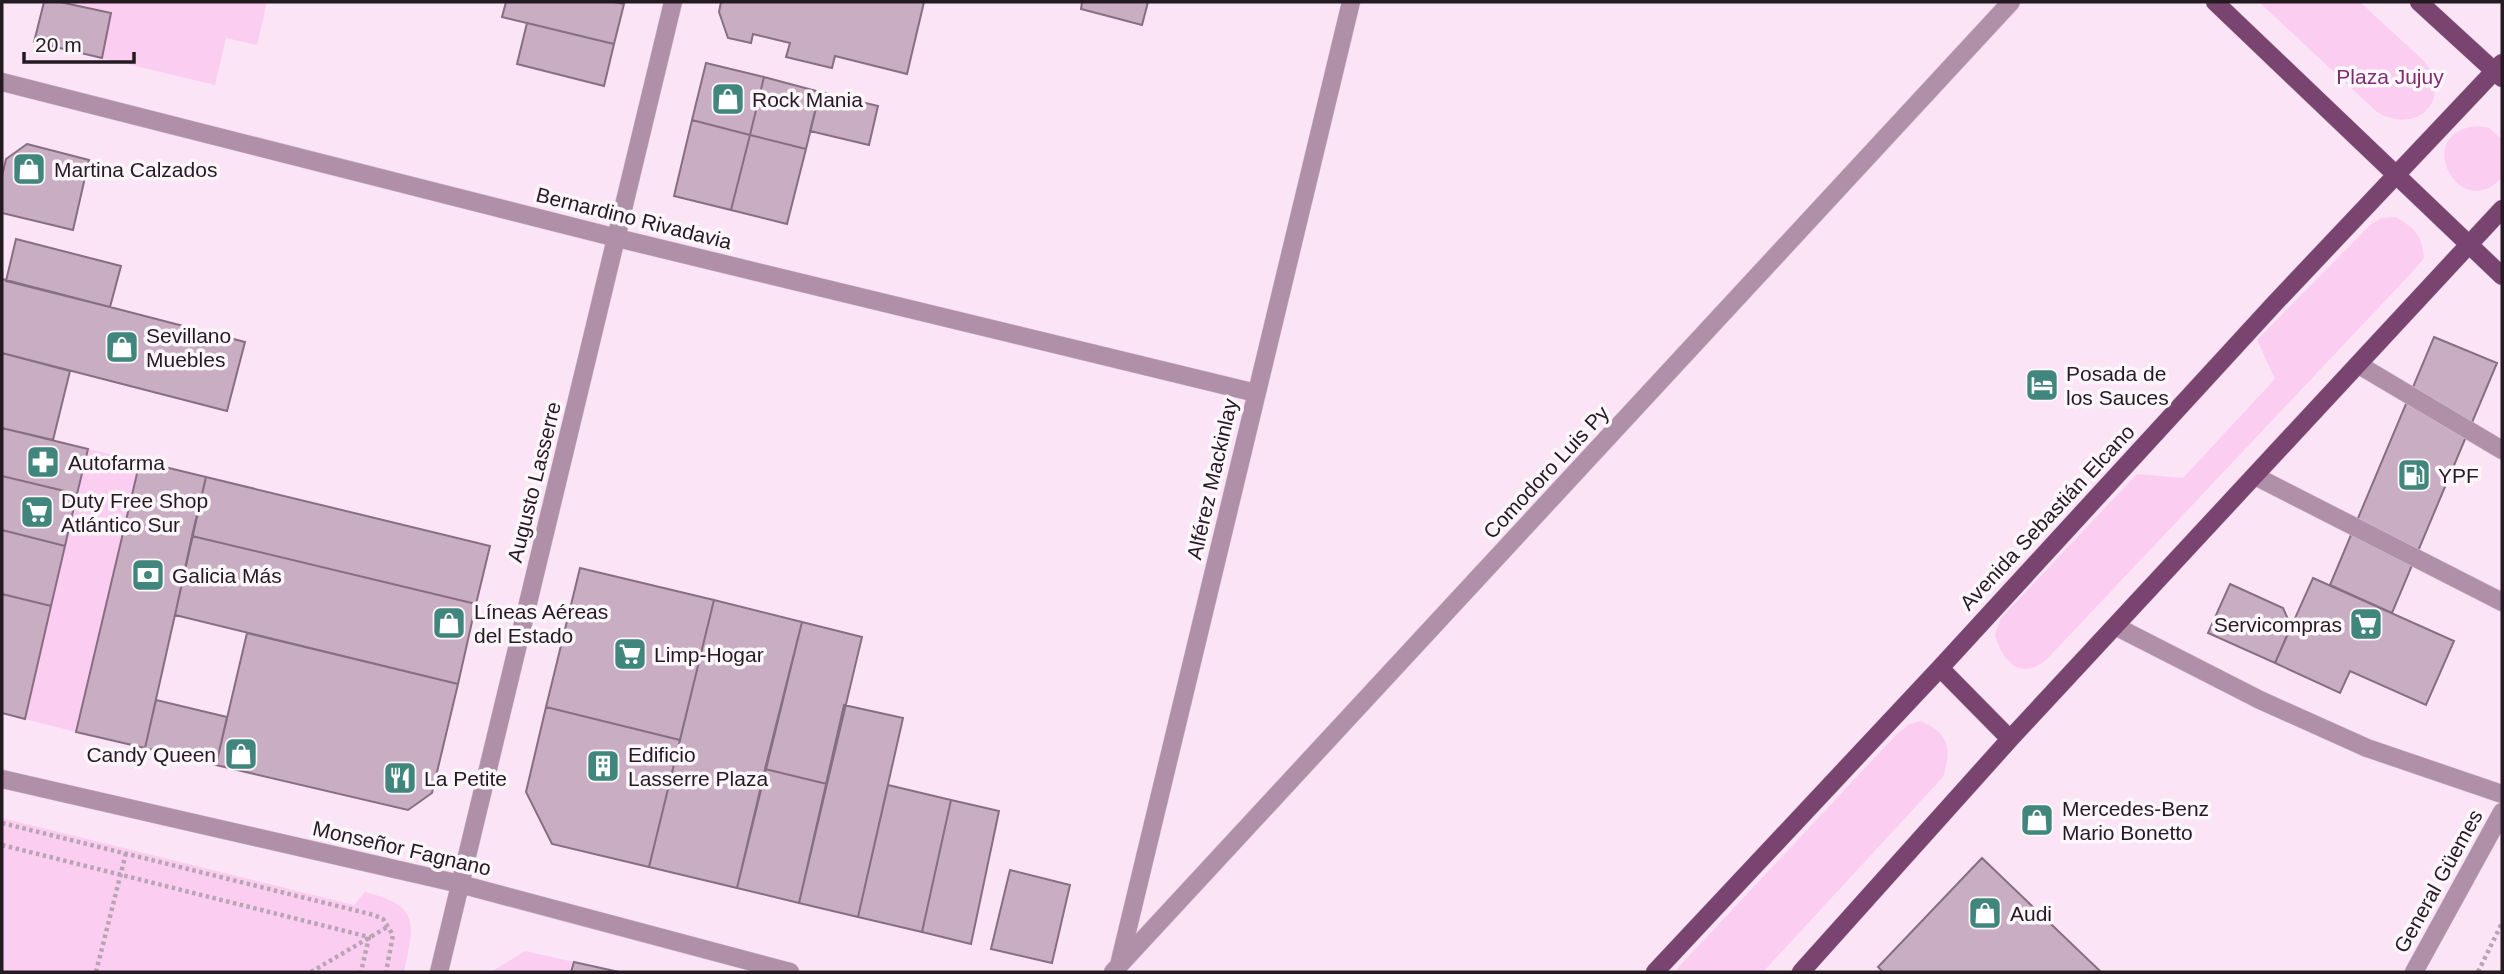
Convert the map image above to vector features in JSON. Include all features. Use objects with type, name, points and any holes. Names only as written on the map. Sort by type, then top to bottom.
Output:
[{"type":"main road","points":[[2214,2],[2502,276]]},
{"type":"main road","points":[[2419,2],[2500,70]]},
{"type":"main road","name":"Avenida Sebastián Elcano","points":[[1655,972],[2395,174],[2500,70]]},
{"type":"main road","points":[[1801,972],[2010,738],[2502,209]]},
{"type":"main road","points":[[1940,667],[2010,738]]},
{"type":"street","name":"Augusto Lasserre","points":[[439,972],[673,2]]},
{"type":"street","name":"Alférez Mackinlay","points":[[1116,970],[1351,2]]},
{"type":"street","name":"Comodoro Luis Py","points":[[1116,970],[2011,2]]},
{"type":"street","name":"Bernardino Rivadavia","points":[[2,82],[617,238],[1256,393]]},
{"type":"street","points":[[2359,365],[2502,450]]},
{"type":"street","points":[[2255,476],[2502,602]]},
{"type":"street","points":[[2115,626],[2260,700],[2367,748],[2502,794]]},
{"type":"street","name":"Monseñor Fagnano","points":[[2,779],[460,884],[790,972]]},
{"type":"street","name":"General Güemes","points":[[2414,972],[2502,812]]},
{"type":"path","points":[[2,823],[374,915],[383,919],[393,935],[386,972]]},
{"type":"path","points":[[2,845],[369,937]]},
{"type":"path","points":[[96,972],[126,853]]},
{"type":"path","points":[[2478,972],[2502,923]]},
{"type":"path","points":[[311,972],[389,926]]},
{"type":"path","points":[[361,972],[369,937]]},
{"type":"green space","points":[[60,2],[267,2],[257,45],[226,38],[215,85],[102,58],[111,13]]},
{"type":"green space","name":"Plaza Jujuy","points":[[2259,2],[2360,2],[2425,62],[2433,76],[2435,89],[2427,110],[2406,120],[2377,112]]},
{"type":"green space","points":[[2479,126],[2489,128],[2502,140],[2502,177],[2486,189],[2471,190],[2458,183],[2449,171],[2444,157],[2447,143],[2458,131]]},
{"type":"green space","points":[[2396,217],[2413,229],[2421,243],[2424,258],[2415,269],[2048,658],[2039,665],[2022,669],[2008,661],[1995,635],[2001,618],[2137,474],[2183,478],[2275,379],[2257,340],[2370,225],[2381,218]]},
{"type":"green space","points":[[88,449],[140,461],[76,732],[25,719]]},
{"type":"green space","points":[[1920,721],[1937,730],[1946,743],[1947,758],[1943,777],[1763,972],[1674,972],[1896,735],[1908,725]]},
{"type":"green space","points":[[2,818],[354,905],[365,892],[383,897],[405,911],[409,919],[410,941],[404,972],[2,972]]},
{"type":"green space","points":[[525,951],[574,962],[571,972],[491,972]]},
{"type":"building","points":[[44,2],[60,2],[111,13],[102,58],[34,42]]},
{"type":"building","points":[[506,2],[624,4],[614,44],[502,17]]},
{"type":"building","points":[[721,2],[924,2],[907,74],[835,56],[832,68],[786,57],[790,43],[753,34],[751,43],[728,38],[719,12]]},
{"type":"building","points":[[1082,2],[1148,2],[1142,25],[1081,9]]},
{"type":"building","points":[[527,23],[614,44],[604,86],[517,64]]},
{"type":"building","name":"Rock Mania","points":[[706,63],[764,77],[750,135],[692,120]]},
{"type":"building","points":[[764,77],[820,92],[806,149],[750,135]]},
{"type":"building","points":[[820,92],[878,106],[869,145],[810,131]]},
{"type":"building","points":[[692,120],[750,135],[731,210],[674,196]]},
{"type":"building","points":[[750,135],[806,149],[787,224],[731,210]]},
{"type":"building","points":[[27,144],[89,160],[73,230],[2,213],[2,176],[6,159]]},
{"type":"building","points":[[16,239],[121,266],[110,307],[6,281]]},
{"type":"building","name":"Sevillano Muebles","points":[[2,279],[245,342],[227,411],[2,353]]},
{"type":"building","points":[[2434,337],[2497,363],[2392,613],[2330,585]]},
{"type":"building","points":[[2,353],[70,371],[53,440],[2,428]]},
{"type":"building","name":"Autofarma","points":[[2,428],[88,449],[77,494],[2,476]]},
{"type":"building","name":"Galicia Más","points":[[140,461],[206,477],[145,748],[76,732]]},
{"type":"building","name":"Duty Free Shop Atlántico Sur","points":[[2,476],[77,494],[65,546],[2,530]]},
{"type":"building","points":[[206,477],[490,546],[476,604],[192,536]]},
{"type":"building","points":[[2,530],[65,546],[51,606],[2,594]]},
{"type":"building","points":[[192,536],[476,604],[458,684],[175,615]]},
{"type":"building","name":"Limp-Hogar","points":[[580,568],[714,600],[680,740],[546,707]]},
{"type":"building","points":[[2313,578],[2454,641],[2426,705],[2350,671],[2340,693],[2275,663]]},
{"type":"building","points":[[2230,584],[2283,608],[2291,626],[2275,663],[2208,633]]},
{"type":"building","points":[[2,594],[51,606],[25,719],[2,713]]},
{"type":"building","points":[[714,600],[802,622],[737,888],[649,867]]},
{"type":"building","points":[[802,622],[862,637],[827,784],[765,769]]},
{"type":"building","points":[[247,633],[458,684],[432,793],[408,810],[216,765]]},
{"type":"building","points":[[156,700],[227,717],[216,765],[145,748]]},
{"type":"building","points":[[844,705],[903,718],[858,917],[799,903]]},
{"type":"building","name":"Edificio Lasserre Plaza","points":[[546,707],[680,740],[649,867],[552,844],[526,792]]},
{"type":"building","points":[[765,769],[827,784],[799,903],[737,888]]},
{"type":"building","points":[[888,785],[951,800],[922,932],[858,917]]},
{"type":"building","points":[[951,800],[999,811],[971,944],[922,932]]},
{"type":"building","name":"Audi","points":[[1982,858],[2101,972],[1883,972],[1878,967]]},
{"type":"building","points":[[1010,870],[1070,885],[1052,963],[991,949]]},
{"type":"building","points":[[574,962],[619,972],[571,972]]},
{"type":"place","name":"Rock Mania","points":[[728,99]]},
{"type":"place","name":"Martina Calzados","points":[[29,169]]},
{"type":"place","name":"Sevillano Muebles","points":[[122,347]]},
{"type":"place","name":"Posada de los Sauces","points":[[2042,385]]},
{"type":"place","name":"Autofarma","points":[[43,462]]},
{"type":"place","name":"YPF","points":[[2414,475]]},
{"type":"place","name":"Duty Free Shop Atlántico Sur","points":[[37,512]]},
{"type":"place","name":"Galicia Más","points":[[148,575]]},
{"type":"place","name":"Líneas Aéreas del Estado","points":[[449,623]]},
{"type":"place","name":"Servicompras","points":[[2366,624]]},
{"type":"place","name":"Limp-Hogar","points":[[630,654]]},
{"type":"place","name":"Candy Queen","points":[[241,754]]},
{"type":"place","name":"Edificio Lasserre Plaza","points":[[603,766]]},
{"type":"place","name":"La Petite","points":[[400,778]]},
{"type":"place","name":"Mercedes-Benz Mario Bonetto","points":[[2037,820]]},
{"type":"place","name":"Audi","points":[[1985,913]]}]
